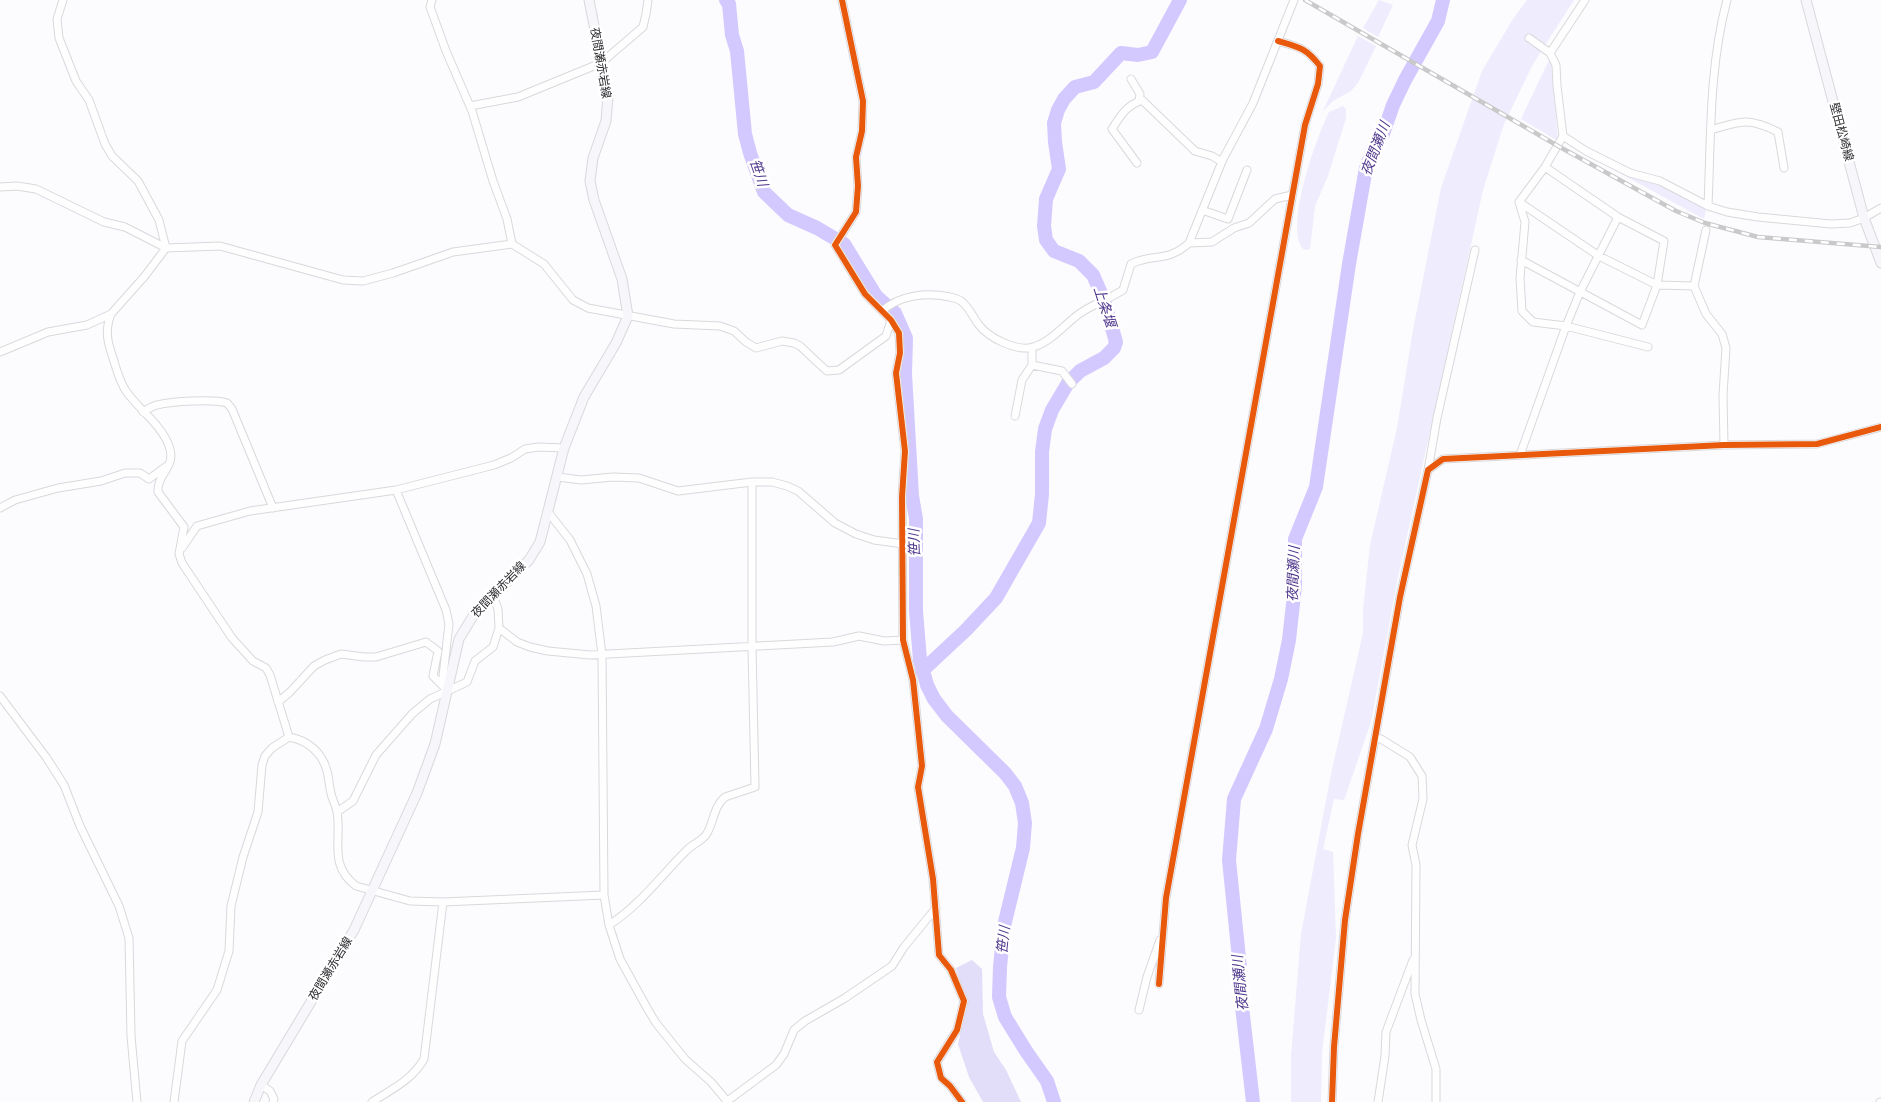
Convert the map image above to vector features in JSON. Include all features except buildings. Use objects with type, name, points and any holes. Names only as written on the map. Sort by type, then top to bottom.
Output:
[{"type":"main road","name":"夜間瀬赤岩線","points":[[254,1102],[261,1085],[354,930],[417,793],[435,744],[445,688],[459,639],[473,616],[529,560],[540,542],[564,448],[584,397],[616,343],[628,316],[622,280],[594,200],[590,181],[593,158],[606,121],[608,96],[589,0]]},
{"type":"main road","name":"壁田松崎線","points":[[1806,0],[1864,218],[1881,263]]},
{"type":"street","points":[[63,0],[57,19],[59,38],[76,81],[89,100],[105,144],[112,156],[138,181],[159,220],[166,248]]},
{"type":"street","points":[[432,0],[430,8],[470,106],[507,219],[512,244]]},
{"type":"street","points":[[470,106],[518,98],[601,63],[643,27],[648,0]]},
{"type":"street","points":[[842,0],[862,98],[862,124],[856,157],[858,186],[856,212],[837,241],[865,294],[883,310],[899,333],[900,353],[896,372],[905,451],[902,497],[904,544],[903,640],[913,680],[922,766],[918,788],[936,908],[940,955],[951,970],[964,1001],[957,1030],[937,1062],[941,1078],[960,1099],[951,1102]]},
{"type":"street","points":[[883,310],[890,304],[913,296],[938,295],[960,300],[969,309],[980,326],[993,337],[1012,346],[1032,348],[1046,342],[1080,313],[1123,290],[1130,264],[1178,252],[1189,243],[1222,162],[1253,103],[1294,0]]},
{"type":"street","points":[[1550,53],[1585,0]]},
{"type":"street","points":[[1708,206],[1714,68],[1719,26],[1727,0]]},
{"type":"street","points":[[1518,202],[1545,167],[1563,136],[1556,86],[1556,65],[1550,53],[1529,38]]},
{"type":"street","points":[[1159,984],[1166,898],[1304,125],[1318,84],[1320,66],[1310,54],[1298,47],[1278,41]]},
{"type":"street","points":[[1131,79],[1140,94],[1138,101]]},
{"type":"street","points":[[1137,163],[1112,129],[1123,111],[1132,104],[1142,100],[1195,151],[1212,156],[1222,162]]},
{"type":"street","points":[[1711,130],[1751,121],[1778,132],[1784,168]]},
{"type":"street","points":[[1563,136],[1586,151],[1630,173],[1660,181],[1708,206],[1727,212],[1831,224],[1850,223],[1864,218],[1881,208]]},
{"type":"street","points":[[1521,260],[1642,325],[1657,285],[1664,241],[1618,217],[1545,167]]},
{"type":"street","points":[[1202,210],[1228,219],[1247,170]]},
{"type":"street","points":[[0,187],[17,186],[36,189],[104,222],[125,227],[166,248],[220,246],[343,280],[363,281],[393,273],[453,252],[512,244],[544,264],[573,300],[588,308],[674,324],[720,326],[734,331],[756,348],[782,341],[794,342],[827,371],[838,370],[875,345],[886,336],[891,320]]},
{"type":"street","points":[[1189,243],[1212,242],[1234,228],[1249,223],[1275,200],[1292,195]]},
{"type":"street","points":[[1518,202],[1599,256],[1657,285],[1694,286]]},
{"type":"street","points":[[1518,202],[1525,222],[1520,278],[1522,311],[1533,322],[1566,326],[1648,347]]},
{"type":"street","points":[[1520,455],[1580,292],[1618,217]]},
{"type":"street","points":[[1706,230],[1694,286],[1706,314],[1722,334],[1726,348],[1723,395],[1724,445]]},
{"type":"street","points":[[0,352],[48,332],[87,325],[111,314],[144,277],[166,248]]},
{"type":"street","points":[[1332,1102],[1334,1047],[1343,935],[1375,738],[1400,597],[1475,250]]},
{"type":"street","points":[[111,314],[107,342],[125,390],[159,428],[169,446],[171,462],[158,485],[158,492],[184,527],[180,550],[182,563],[232,638],[253,661],[266,668],[270,675],[289,737]]},
{"type":"street","points":[[1015,416],[1022,380],[1032,365],[1032,348]]},
{"type":"street","points":[[1032,365],[1062,371],[1072,384]]},
{"type":"street","points":[[143,412],[154,406],[166,403],[212,400],[228,404],[274,508]]},
{"type":"street","points":[[1428,470],[1443,459],[1724,445],[1817,444],[1881,427]]},
{"type":"street","points":[[180,550],[197,526],[250,511],[396,490],[494,465],[511,458],[525,449],[538,447],[564,448]]},
{"type":"street","points":[[0,508],[16,500],[50,490],[101,481],[125,473],[140,473],[150,479],[171,462]]},
{"type":"street","points":[[558,477],[581,480],[613,477],[639,478],[678,491],[752,482],[772,482],[798,491],[835,523],[856,534],[874,540],[904,544]]},
{"type":"street","points":[[609,925],[622,917],[642,899],[688,849],[704,837],[709,830],[721,800],[755,787],[752,647],[752,482]]},
{"type":"street","points":[[396,490],[446,610],[449,624],[445,688]]},
{"type":"street","points":[[548,512],[570,540],[587,574],[596,606],[602,655],[604,895],[609,925],[620,959],[656,1023],[685,1059],[711,1082],[726,1102],[776,1065],[784,1054],[794,1030],[805,1021],[845,998],[892,966],[904,947],[936,908]]},
{"type":"street","points":[[337,812],[353,801],[368,768],[389,738],[412,714],[445,688],[467,682],[475,662],[493,647],[499,628],[498,609],[493,596]]},
{"type":"street","points":[[499,628],[517,642],[530,647],[548,651],[602,655],[832,642],[860,636],[884,641],[903,640]]},
{"type":"street","points":[[278,702],[314,666],[325,660],[341,654],[376,657],[404,647],[426,642],[438,650],[433,676],[445,688]]},
{"type":"street","points":[[0,696],[46,757],[64,785],[80,826],[119,906],[129,938],[131,1036],[137,1102]]},
{"type":"street","points":[[174,1102],[182,1041],[217,990],[229,951],[231,906],[243,857],[258,812],[262,765],[265,756],[272,748],[289,737],[308,744],[321,758],[337,812],[337,852],[341,867],[348,881],[356,886],[410,901],[443,902],[604,895]]},
{"type":"street","points":[[1375,738],[1381,739],[1410,757],[1422,776],[1423,799],[1412,845],[1416,865],[1415,994],[1436,1068],[1436,1102]]},
{"type":"street","points":[[372,1102],[407,1081],[424,1059],[443,902]]},
{"type":"street","points":[[1139,1010],[1153,958],[1163,933]]},
{"type":"street","points":[[1378,1102],[1385,1056],[1386,1032],[1414,956]]},
{"type":"street","points":[[261,1085],[270,1091],[274,1099],[273,1102]]},
{"type":"shaded area","points":[[1379,0],[1393,5],[1378,37],[1363,28]]},
{"type":"shaded area","points":[[1527,0],[1574,0],[1533,64],[1504,124],[1483,190],[1398,577],[1371,722],[1344,800],[1334,799],[1323,849],[1333,852],[1336,938],[1322,1053],[1321,1102],[1291,1102],[1291,1056],[1301,934],[1331,774],[1363,633],[1363,610],[1370,545],[1397,428],[1413,330],[1441,188],[1482,71],[1513,19]]},
{"type":"shaded area","points":[[1358,36],[1376,46],[1358,83],[1351,91],[1333,101],[1323,111]]},
{"type":"shaded area","points":[[1551,61],[1558,141],[1521,119],[1548,62]]},
{"type":"shaded area","points":[[1343,106],[1346,109],[1346,118],[1328,176],[1315,206],[1310,249],[1304,250],[1299,239],[1297,223],[1304,182],[1317,141],[1329,112]]},
{"type":"shaded area","points":[[1568,142],[1707,206],[1704,219],[1570,146],[1566,143]]},
{"type":"shaded area","points":[[972,960],[982,969],[983,1014],[994,1052],[1006,1070],[1021,1102],[983,1102],[969,1077],[958,1044],[967,1004],[956,968]]},
{"type":"waterway","name":"笹川","points":[[726,0],[729,4],[732,35],[737,51],[745,134],[764,192],[788,215],[817,228],[844,244],[876,296],[895,313],[906,338],[905,374],[912,496],[916,519],[916,611],[920,660],[927,685],[934,699],[947,716],[1005,773],[1015,786],[1022,803],[1025,823],[1023,848],[1004,926],[999,997],[1005,1017],[1047,1081],[1054,1102]]},
{"type":"waterway","name":"上条堰","points":[[922,671],[966,630],[996,598],[1039,523],[1042,494],[1042,452],[1045,429],[1052,410],[1068,383],[1080,371],[1104,358],[1114,348],[1116,342],[1104,300],[1093,275],[1079,261],[1054,251],[1046,240],[1044,226],[1046,199],[1059,169],[1054,123],[1058,110],[1064,99],[1075,87],[1094,82],[1121,53],[1138,55],[1152,52],[1180,0]]},
{"type":"waterway","name":"夜間瀬川","points":[[1253,1102],[1241,998],[1240,968],[1229,860],[1234,799],[1266,729],[1281,679],[1289,640],[1295,586],[1295,539],[1316,487],[1349,264],[1366,168],[1374,147],[1383,134],[1393,105],[1405,80],[1438,21],[1443,0]]},
{"type":"railway","points":[[1305,0],[1558,146],[1676,211],[1705,223],[1758,237],[1881,247]]},
{"type":"cycle path","points":[[842,0],[863,101],[862,131],[856,157],[858,186],[856,212],[835,245],[865,294],[891,320],[899,333],[900,353],[896,373],[905,451],[902,497],[903,640],[913,680],[922,766],[918,787],[933,879],[939,955],[951,970],[964,1001],[957,1030],[937,1062],[941,1078],[950,1086],[962,1102]]},
{"type":"cycle path","points":[[1159,984],[1166,898],[1305,125],[1318,84],[1320,66],[1315,60],[1302,49],[1278,41]]},
{"type":"cycle path","points":[[1332,1102],[1334,1047],[1345,920],[1358,834],[1400,597],[1428,470],[1443,459],[1724,445],[1817,444],[1881,427]]}]
